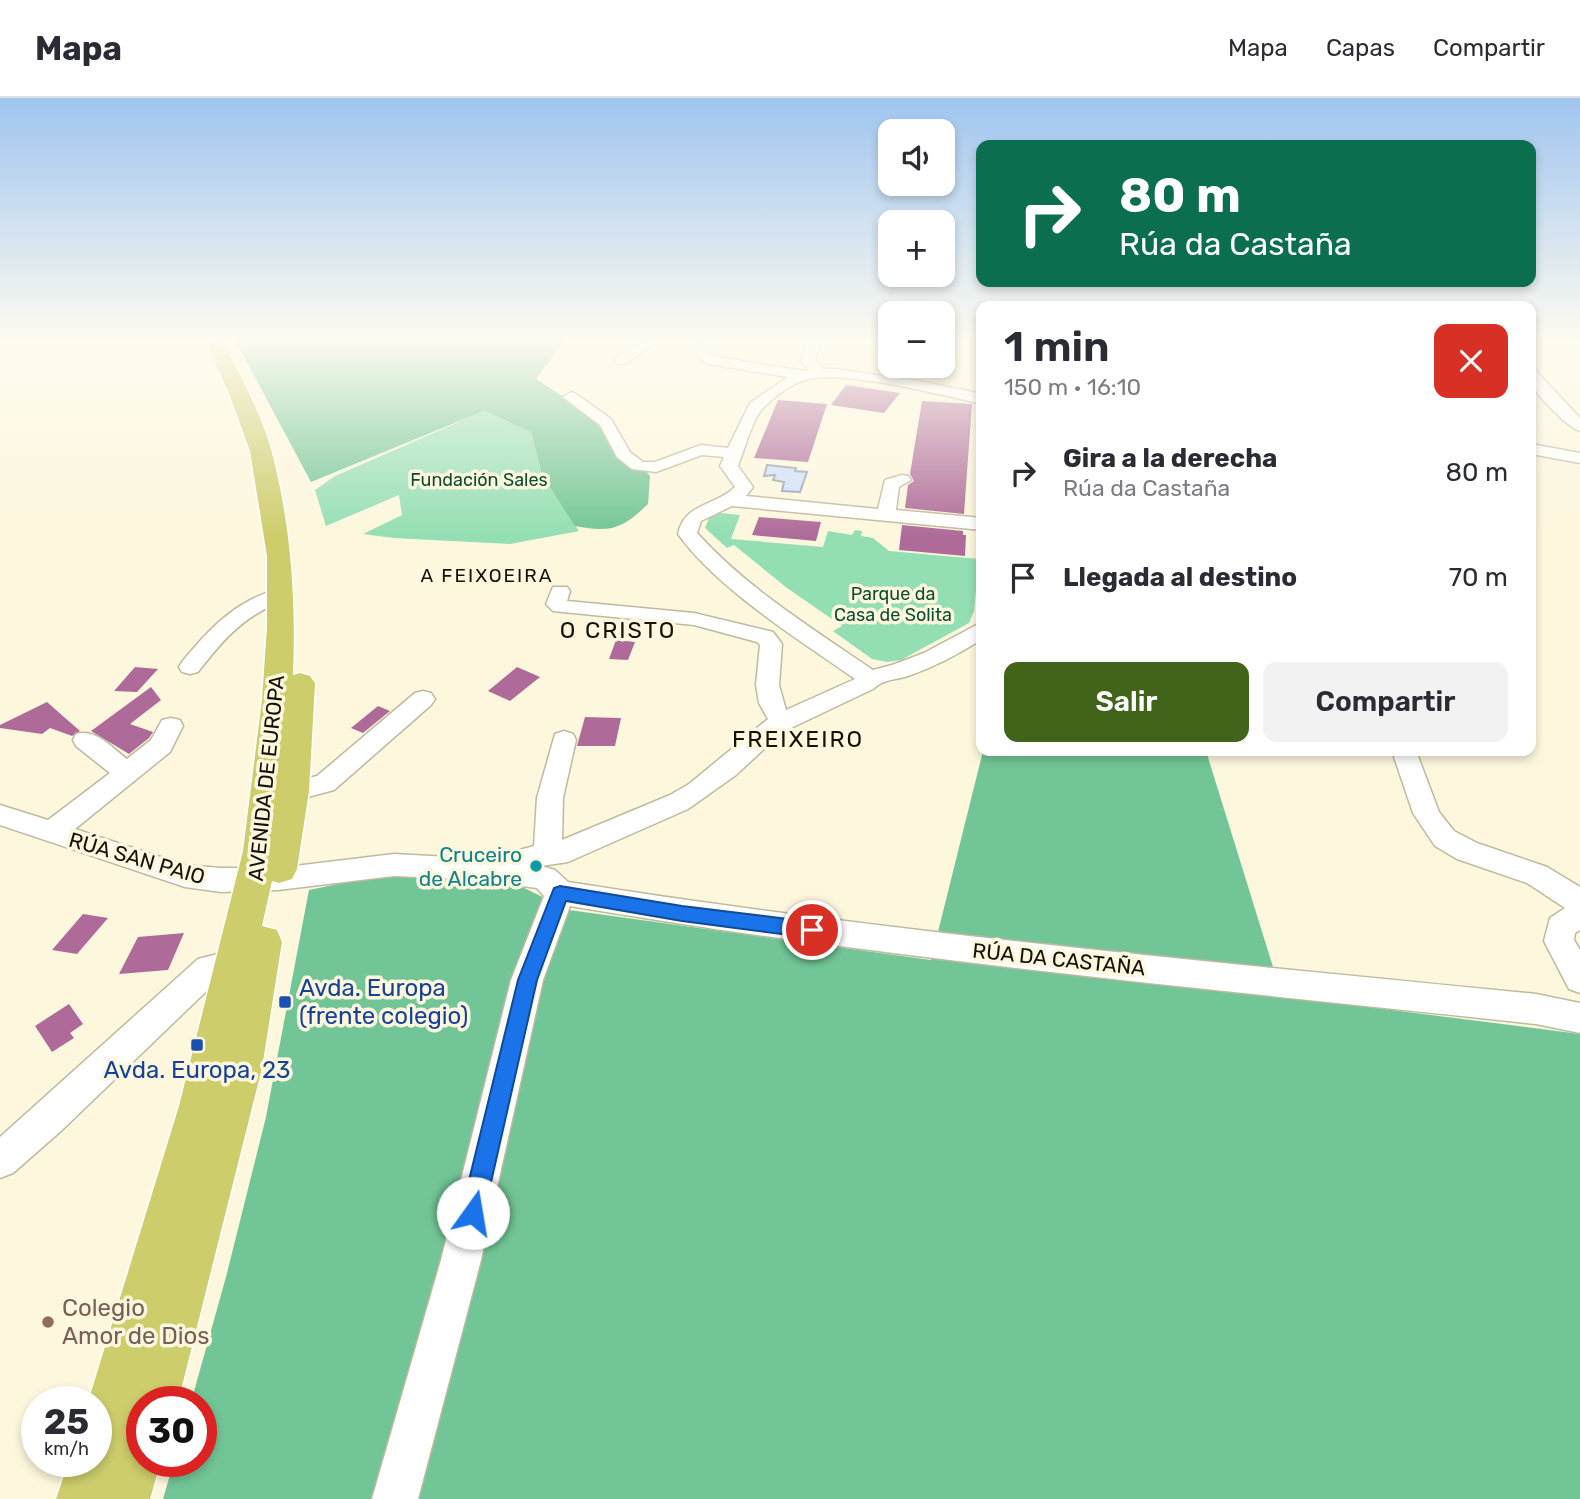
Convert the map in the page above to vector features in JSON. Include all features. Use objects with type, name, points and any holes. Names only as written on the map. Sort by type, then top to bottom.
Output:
[{"type":"main road","name":"AVENIDA DE EUROPA","points":[[154,1386],[241,1068],[259,958],[267,880],[281,627],[279,556],[261,451],[244,405]]},
{"type":"main road","name":"AVENIDA DE EUROPA","points":[[85,1499],[142,1317],[201,1106],[237,962],[267,880],[293,791],[299,692],[300,589],[285,479],[258,405]]},
{"type":"main road","points":[[121,1499],[128,1477]]},
{"type":"street","points":[[582,405],[613,430],[617,444],[629,460],[637,465],[652,467],[669,464],[702,449],[734,454]]},
{"type":"street","points":[[737,492],[729,466],[756,405]]},
{"type":"street","points":[[1558,405],[1580,426]]},
{"type":"street","points":[[1536,450],[1580,458]]},
{"type":"street","points":[[886,515],[891,484],[902,480]]},
{"type":"street","points":[[869,678],[764,605],[690,540],[686,528],[693,517],[737,492],[773,505],[976,523]]},
{"type":"street","points":[[559,591],[556,604],[560,607],[694,620],[765,637],[771,644],[766,690],[771,708],[782,722]]},
{"type":"street","points":[[190,667],[226,622],[250,606],[279,595]]},
{"type":"street","points":[[553,869],[698,791],[770,729],[782,722],[865,684],[869,678],[897,671],[976,635]]},
{"type":"street","points":[[293,791],[325,783],[423,699]]},
{"type":"street","points":[[51,832],[161,746],[171,726]]},
{"type":"street","points":[[85,740],[128,773]]},
{"type":"street","points":[[395,1499],[461,1260],[553,869],[550,798],[564,740]]},
{"type":"street","points":[[1406,756],[1429,820],[1444,838],[1450,843],[1557,884],[1580,903]]},
{"type":"street","name":"RÚA SAN PAIO","points":[[0,815],[184,876],[207,880],[267,880]]},
{"type":"street","name":"RÚA DA CASTAÑA","points":[[267,880],[394,865],[486,870],[553,869],[682,913],[942,947],[1536,1009],[1580,1018]]},
{"type":"street","points":[[1580,914],[1561,927],[1559,941],[1580,979]]},
{"type":"street","points":[[0,1160],[50,1118],[209,969],[237,962]]},
{"type":"green space","points":[[270,405],[576,405],[611,428],[650,476],[648,504],[631,519],[607,529],[575,526],[542,475],[531,432],[484,411],[311,482]]},
{"type":"green space","name":"Fundación Sales","points":[[484,411],[531,432],[542,475],[579,531],[510,544],[363,534],[402,515],[399,495],[326,526],[315,490],[335,476]]},
{"type":"green space","name":"Parque da Casa de Solita","points":[[721,513],[740,515],[731,539],[823,547],[828,531],[852,535],[855,530],[862,531],[861,536],[873,538],[889,551],[976,559],[974,611],[969,623],[901,660],[887,662],[872,659],[833,631],[842,626],[787,588],[734,545],[727,548],[705,528],[709,518]]},
{"type":"green space","points":[[982,756],[1208,756],[1282,996],[1580,1034],[1580,1499],[163,1499],[169,1477],[217,1477],[217,1386],[195,1386],[266,1117],[309,890],[372,877],[449,877],[514,883],[569,910],[931,960]]},
{"type":"water","points":[[767,465],[807,472],[800,492],[782,491],[784,482],[773,480],[775,475],[764,476]]},
{"type":"building","points":[[776,405],[827,405],[808,462],[754,458]]},
{"type":"building","points":[[834,405],[890,405],[884,413]]},
{"type":"building","points":[[921,405],[972,405],[964,514],[905,508],[908,485],[914,481],[910,474]]},
{"type":"building","points":[[759,517],[821,522],[816,541],[752,535]]},
{"type":"building","points":[[902,525],[963,531],[963,535],[966,535],[965,556],[899,550]]},
{"type":"building","points":[[616,640],[635,642],[628,660],[609,659]]},
{"type":"building","points":[[135,667],[158,669],[137,692],[114,691]]},
{"type":"building","points":[[517,667],[540,677],[510,701],[488,691]]},
{"type":"building","points":[[151,687],[161,700],[130,724],[153,732],[129,754],[91,731]]},
{"type":"building","points":[[47,702],[80,731],[72,736],[50,728],[42,734],[0,728],[0,725]]},
{"type":"building","points":[[378,706],[390,711],[363,733],[351,728]]},
{"type":"building","points":[[585,717],[621,718],[615,746],[577,746]]},
{"type":"building","points":[[83,914],[108,918],[77,954],[52,950]]},
{"type":"building","points":[[184,933],[168,970],[119,974],[138,937]]},
{"type":"building","points":[[69,1004],[83,1024],[70,1033],[74,1038],[52,1052],[35,1026]]},
{"type":"place","name":"Cruceiro de Alcabre","points":[[536,866]]},
{"type":"place","name":"Avda. Europa (frente colegio)","points":[[285,1002]]},
{"type":"place","name":"Avda. Europa, 23","points":[[197,1045]]},
{"type":"place","name":"Colegio Amor de Dios","points":[[48,1322]]},
{"type":"district","name":"A FEIXOEIRA","points":[[487,575]]},
{"type":"district","name":"O CRISTO","points":[[618,630]]},
{"type":"district","name":"FREIXEIRO","points":[[798,739]]},
{"type":"route","points":[[473,1213],[527,980],[560,893],[812,930]]}]
